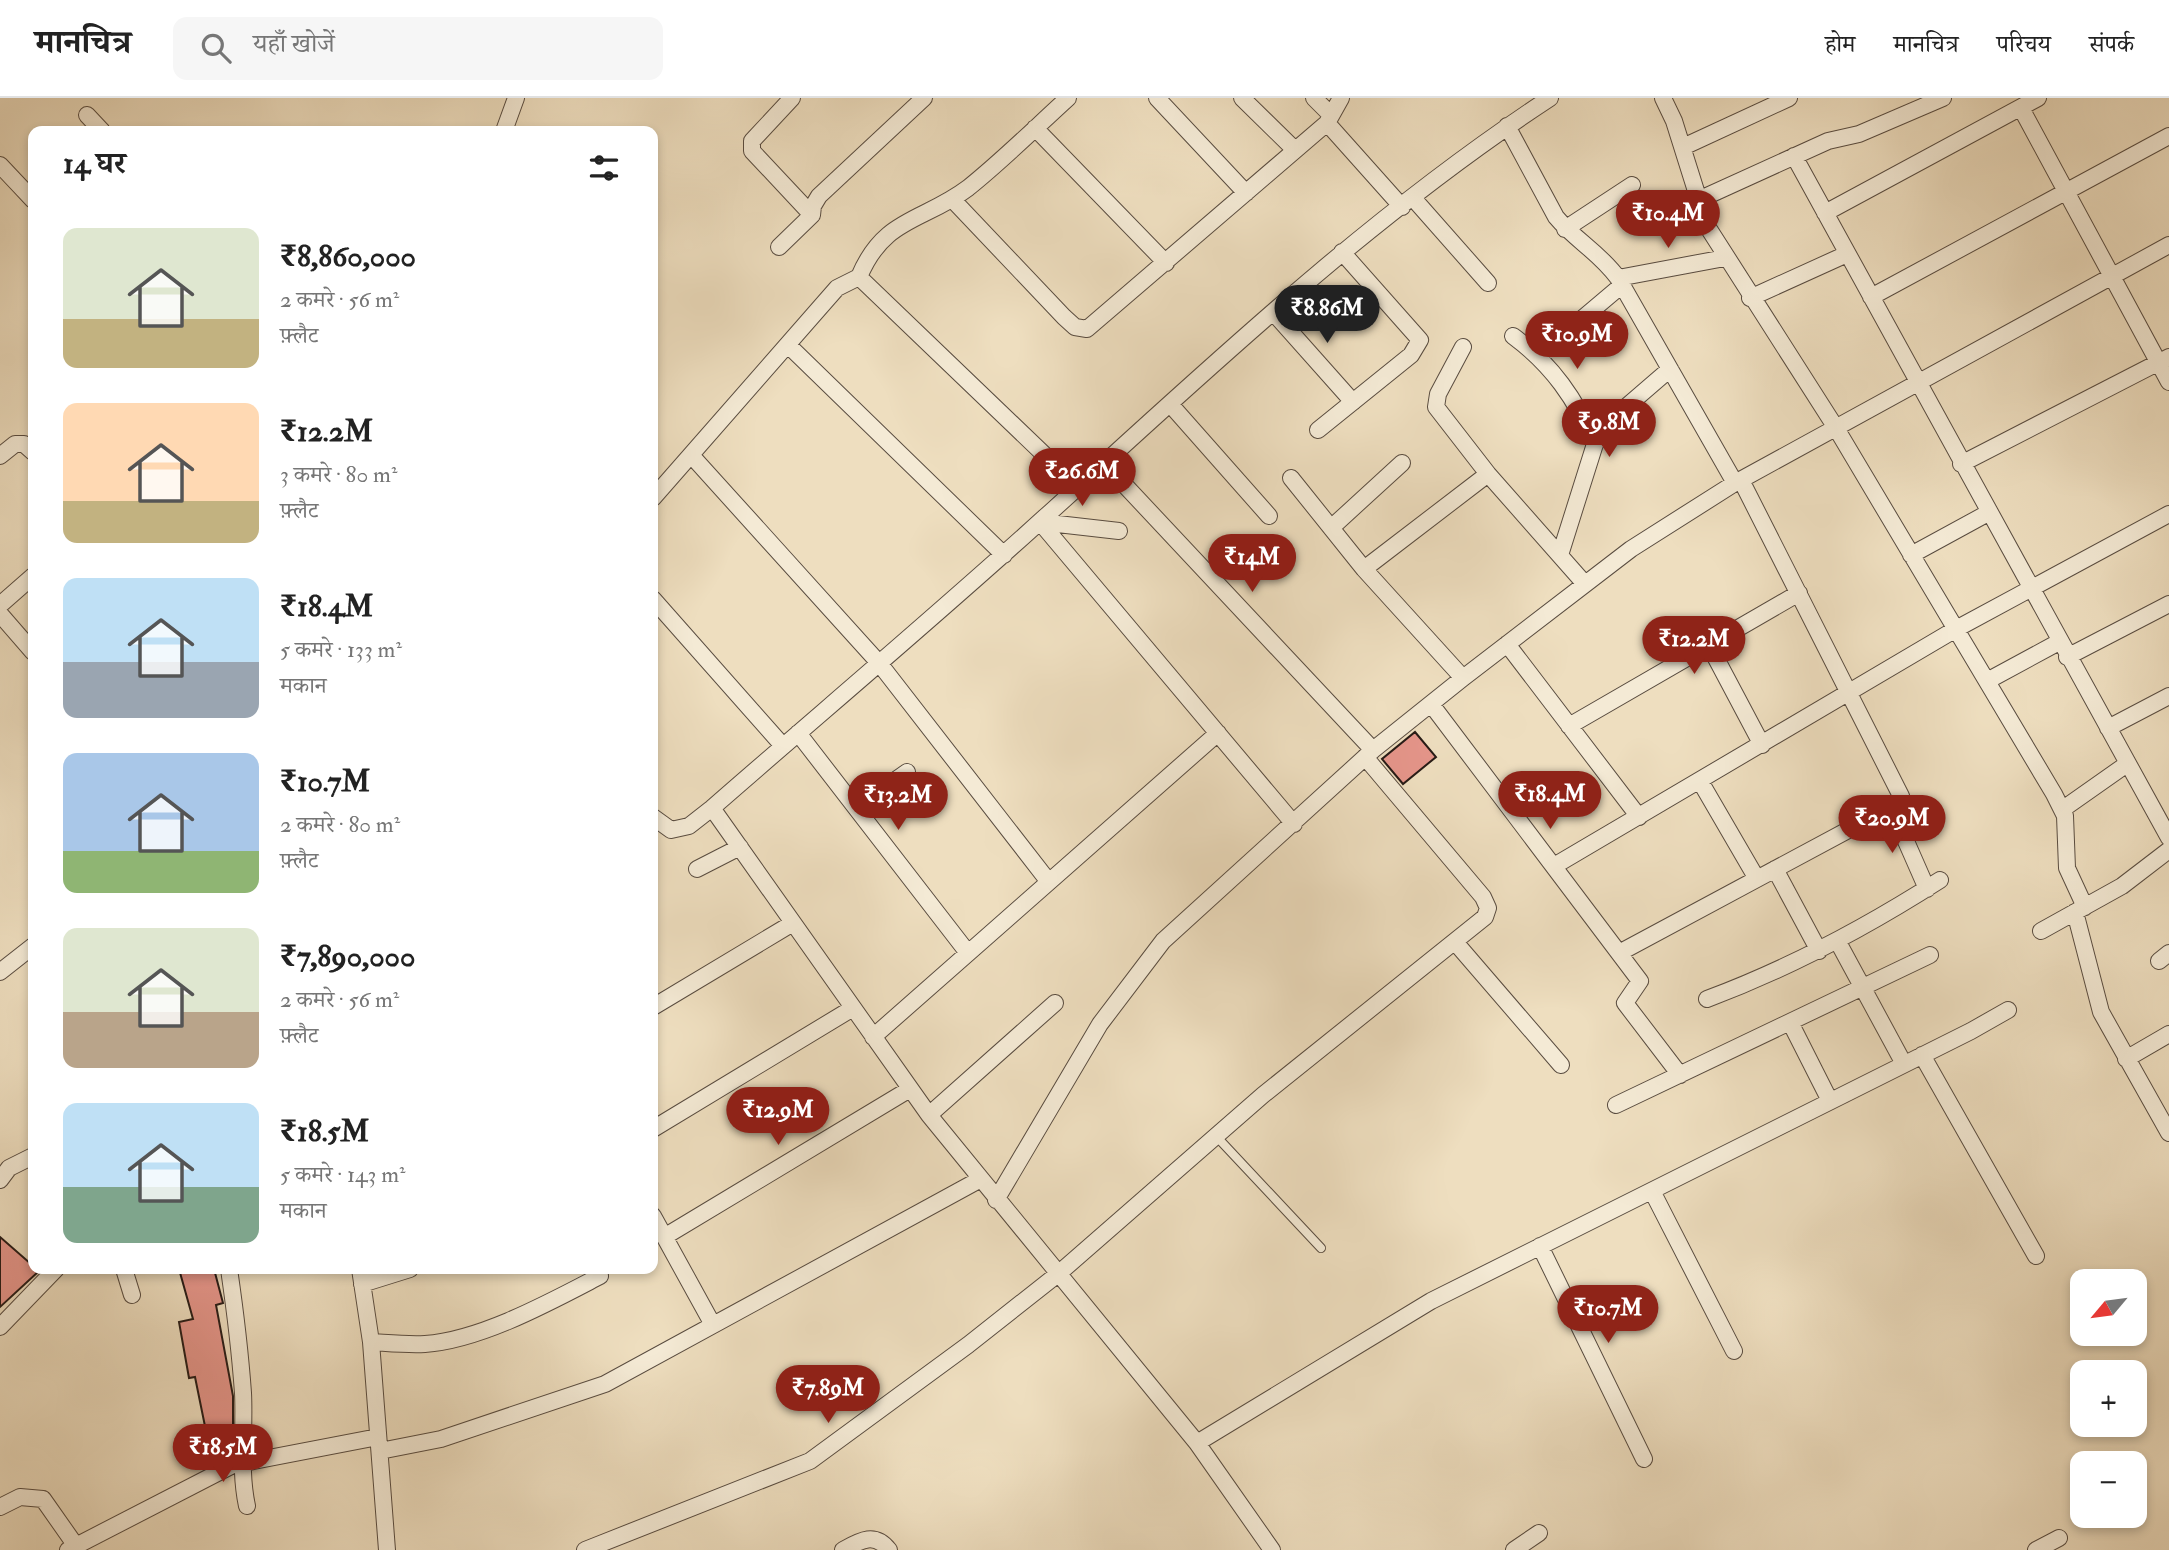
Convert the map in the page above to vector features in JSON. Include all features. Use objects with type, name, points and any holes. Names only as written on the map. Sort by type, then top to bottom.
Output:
[{"type":"street","points":[[506,126],[516,98]]},
{"type":"street","points":[[792,98],[752,141],[752,151],[812,215]]},
{"type":"street","points":[[779,247],[812,215],[813,206],[819,196],[924,98]]},
{"type":"street","points":[[658,492],[837,288],[859,278],[868,256],[897,227],[952,199],[1068,98]]},
{"type":"street","points":[[1157,98],[1246,194]]},
{"type":"street","points":[[1242,98],[1295,150]]},
{"type":"street","points":[[1314,98],[1329,119],[1407,202],[1488,283]]},
{"type":"street","points":[[952,199],[1075,327],[1087,329],[1295,150],[1329,119],[1341,98]]},
{"type":"street","points":[[658,824],[671,830],[689,826],[712,808],[1004,555],[1342,252],[1507,126],[1550,98]]},
{"type":"street","points":[[1663,98],[1683,147],[1696,201],[1725,258],[1836,428],[2065,816]]},
{"type":"street","points":[[1683,147],[1789,98]]},
{"type":"street","points":[[1696,201],[1828,141],[1859,134],[1943,98]]},
{"type":"street","points":[[1825,213],[2038,98]]},
{"type":"street","points":[[2021,108],[2113,276],[2164,360],[2169,382]]},
{"type":"street","points":[[87,115],[97,126]]},
{"type":"street","points":[[1507,126],[1556,217],[1566,229],[1602,256],[1620,282],[1738,482],[1900,788],[1901,796],[1891,807],[1619,953]]},
{"type":"street","points":[[1035,128],[1166,263]]},
{"type":"street","points":[[1871,298],[2169,135]]},
{"type":"street","points":[[1794,156],[2030,590],[2169,838]]},
{"type":"street","points":[[0,165],[28,195]]},
{"type":"street","points":[[1566,229],[1632,185]]},
{"type":"street","points":[[996,1200],[1100,1024],[1139,969],[1191,915],[1369,754],[1507,644],[1665,526],[1738,482],[2169,245]]},
{"type":"street","points":[[1318,430],[1411,355],[1420,340],[1342,252]]},
{"type":"street","points":[[1750,298],[1847,254]]},
{"type":"street","points":[[1538,356],[1620,282],[1725,258]]},
{"type":"street","points":[[859,278],[1077,488]]},
{"type":"street","points":[[1273,312],[1353,402]]},
{"type":"street","points":[[1513,336],[1538,356],[1562,382],[1581,412],[1595,444]]},
{"type":"street","points":[[788,345],[1004,555]]},
{"type":"street","points":[[1463,347],[1438,394],[1436,407],[1488,474],[1586,584]]},
{"type":"street","points":[[1961,464],[2164,360]]},
{"type":"street","points":[[1560,555],[1595,444],[1619,413],[1670,369]]},
{"type":"street","points":[[1170,404],[1269,516]]},
{"type":"street","points":[[0,456],[15,444],[24,444],[28,448]]},
{"type":"street","points":[[691,455],[879,663],[1049,882]]},
{"type":"street","points":[[585,1550],[810,1461],[968,1345],[1058,1274],[1216,1136],[1485,917],[1488,908],[1483,897],[1369,754],[1104,463]]},
{"type":"street","points":[[1331,528],[1402,463]]},
{"type":"street","points":[[1364,569],[1488,474]]},
{"type":"street","points":[[1291,478],[1364,569],[1463,678]]},
{"type":"street","points":[[1911,555],[1988,513]]},
{"type":"street","points":[[1554,866],[1956,629],[2169,514]]},
{"type":"street","points":[[1040,522],[1119,531]]},
{"type":"street","points":[[1040,522],[1294,824]]},
{"type":"street","points":[[0,605],[28,580]]},
{"type":"street","points":[[1569,726],[1799,593]]},
{"type":"street","points":[[2067,657],[2169,604]]},
{"type":"street","points":[[658,605],[783,746]]},
{"type":"street","points":[[3,623],[28,647]]},
{"type":"street","points":[[1987,681],[2059,642]]},
{"type":"street","points":[[1507,644],[1639,817]]},
{"type":"street","points":[[1709,645],[1762,745]]},
{"type":"street","points":[[2108,729],[2169,696]]},
{"type":"street","points":[[1431,704],[1640,981],[1625,1003],[1680,1075]]},
{"type":"street","points":[[798,733],[968,953]]},
{"type":"street","points":[[873,1037],[1218,733]]},
{"type":"street","points":[[2127,764],[2063,809],[2067,868],[2080,909],[2094,994],[2126,1059],[2169,1133]]},
{"type":"street","points":[[856,808],[907,772]]},
{"type":"street","points":[[1700,781],[1757,879]]},
{"type":"street","points":[[1707,999],[1838,942],[1933,884],[1891,807]]},
{"type":"street","points":[[712,808],[929,1115],[979,1180],[1197,1443],[1272,1550]]},
{"type":"street","points":[[697,869],[740,847]]},
{"type":"street","points":[[2040,931],[2122,886],[2169,850]]},
{"type":"street","points":[[1775,869],[1819,951]]},
{"type":"street","points":[[658,1004],[793,923]]},
{"type":"street","points":[[1455,942],[1560,1065]]},
{"type":"street","points":[[1838,942],[1904,1064]]},
{"type":"street","points":[[0,972],[28,950]]},
{"type":"street","points":[[1616,1105],[1930,955]]},
{"type":"street","points":[[929,1115],[1055,1003]]},
{"type":"street","points":[[658,1126],[853,1008]]},
{"type":"street","points":[[1197,1443],[1431,1301],[2008,1010]]},
{"type":"street","points":[[1790,1022],[1830,1101]]},
{"type":"street","points":[[2126,1059],[2169,1034]]},
{"type":"street","points":[[1922,1055],[2036,1256]]},
{"type":"street","points":[[664,1237],[910,1089]]},
{"type":"street","points":[[0,1180],[9,1168],[28,1158]]},
{"type":"street","points":[[0,1507],[20,1497],[43,1499],[72,1548],[233,1465],[379,1444],[441,1439],[570,1398],[605,1384],[979,1180]]},
{"type":"street","points":[[1651,1191],[1734,1351]]},
{"type":"street","points":[[658,1226],[713,1325]]},
{"type":"street","points":[[1540,1246],[1644,1459]]},
{"type":"street","points":[[0,1327],[51,1274]]},
{"type":"street","points":[[126,1274],[132,1295]]},
{"type":"street","points":[[230,1274],[243,1392],[245,1462],[241,1478],[247,1506]]},
{"type":"street","points":[[361,1276],[370,1342],[387,1550]]},
{"type":"street","points":[[370,1342],[424,1344],[453,1339],[498,1323],[600,1276]]},
{"type":"street","points":[[1514,1550],[1539,1533]]},
{"type":"street","points":[[843,1550],[868,1538],[880,1540],[890,1550]]},
{"type":"street","points":[[2036,1550],[2059,1538]]},
{"type":"lane","points":[[1216,1136],[1321,1248]]},
{"type":"building","points":[[1415,732],[1436,757],[1403,784],[1382,759]]},
{"type":"building","points":[[0,1237],[28,1261],[28,1274],[36,1274],[0,1307]]},
{"type":"building","points":[[180,1274],[215,1274],[223,1303],[216,1305],[233,1396],[233,1436],[208,1441],[195,1377],[189,1378],[179,1322],[193,1319]]}]
